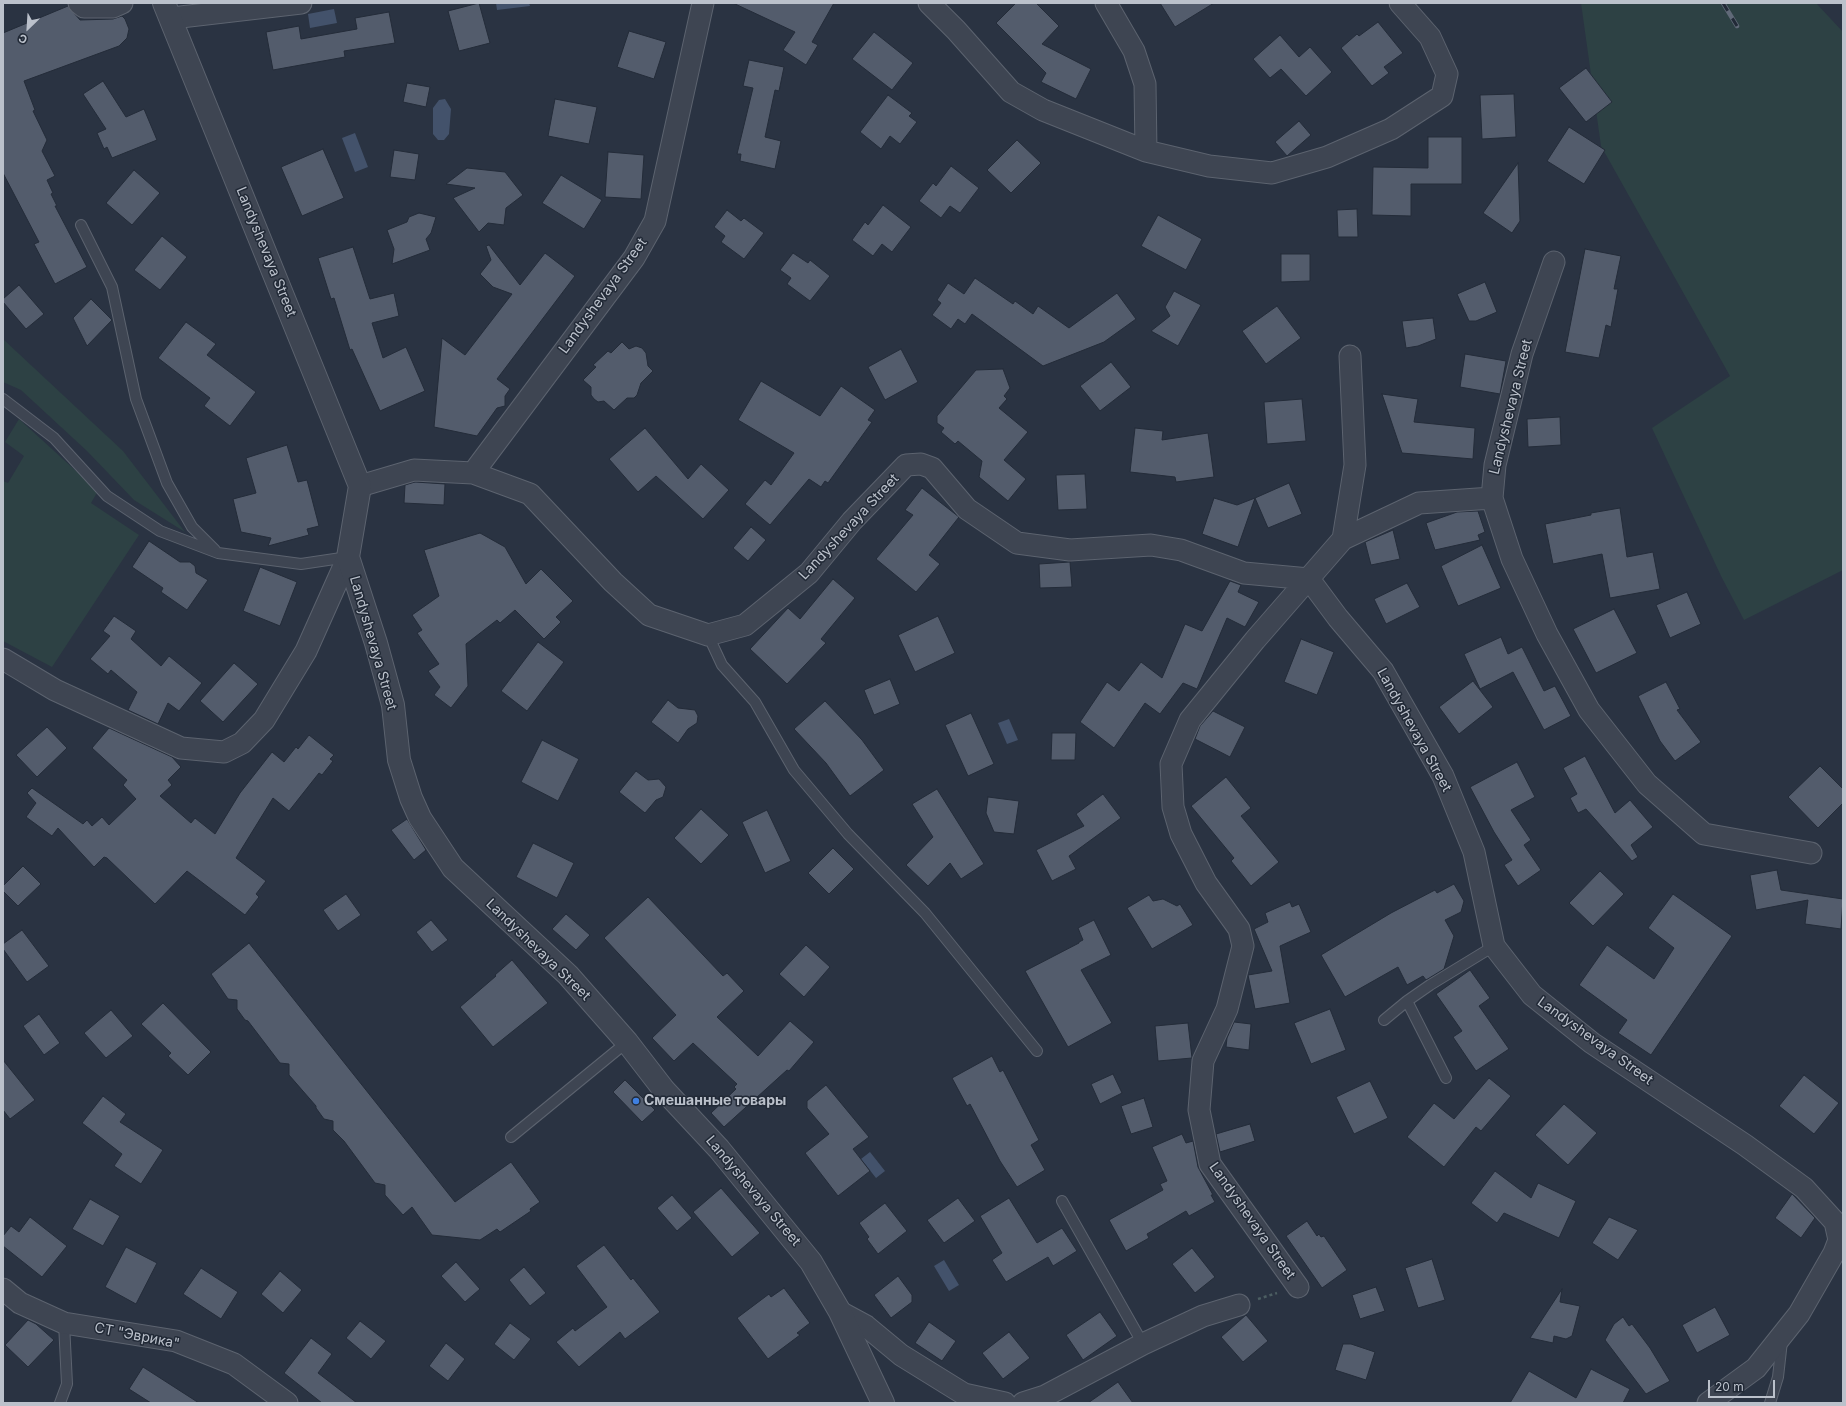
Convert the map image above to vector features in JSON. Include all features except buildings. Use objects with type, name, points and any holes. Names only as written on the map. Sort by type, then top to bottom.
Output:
[{"type":"street","points":[[78,3],[84,7],[113,7],[122,3]]},
{"type":"street","name":"Landyshevaya Street","points":[[3,659],[55,690],[181,748],[224,752],[242,743],[264,720],[306,651],[348,557],[360,486],[168,10],[301,3]]},
{"type":"street","name":"Landyshevaya Street","points":[[473,473],[634,258],[655,220],[703,3]]},
{"type":"street","points":[[929,3],[956,30],[1011,92],[1043,110],[1146,151],[1209,166],[1272,173],[1327,157],[1391,129],[1442,96],[1447,74],[1430,37],[1400,3]]},
{"type":"street","points":[[1106,3],[1134,51],[1145,84],[1146,151]]},
{"type":"street","name":"Landyshevaya Street","points":[[1554,262],[1522,354],[1495,464],[1492,498],[1512,559],[1551,641],[1589,710],[1647,784],[1704,834],[1811,853]]},
{"type":"street","points":[[1343,539],[1355,465],[1350,356]]},
{"type":"street","name":"Landyshevaya Street","points":[[708,635],[745,625],[808,573],[852,521],[906,465],[921,464],[932,468],[967,509],[1017,543],[1070,550],[1151,545],[1181,550],[1244,573],[1309,579],[1338,618],[1383,671],[1443,776],[1474,852],[1494,946],[1532,995],[1592,1043],[1745,1145],[1804,1188],[1835,1222],[1839,1240],[1834,1253],[1799,1314],[1756,1368],[1708,1403]]},
{"type":"street","points":[[360,486],[414,470],[473,473],[530,494],[613,582],[649,615],[708,635]]},
{"type":"street","points":[[1343,539],[1419,503],[1492,498]]},
{"type":"street","name":"Landyshevaya Street","points":[[1298,1288],[1210,1164],[1199,1110],[1203,1061],[1227,1009],[1243,946],[1239,929],[1206,883],[1181,834],[1173,807],[1171,764],[1190,720],[1255,640],[1343,539]]},
{"type":"street","name":"Landyshevaya Street","points":[[348,557],[376,643],[393,705],[399,760],[411,798],[420,818],[453,868],[568,975],[627,1042],[664,1090],[719,1149],[811,1262],[840,1312],[883,1403]]},
{"type":"street","name":"СТ \"Эврика\"","points":[[3,1289],[20,1303],[64,1323],[176,1341],[234,1364],[287,1403]]},
{"type":"street","points":[[1023,1403],[1045,1396],[1144,1344],[1203,1316],[1239,1305]]},
{"type":"street","points":[[840,1312],[866,1326],[901,1354],[964,1394],[1005,1403]]},
{"type":"lane","points":[[81,225],[112,287],[136,399],[167,483],[192,527],[218,553]]},
{"type":"lane","points":[[3,399],[54,438],[108,496],[160,531],[218,553],[301,564],[348,557]]},
{"type":"lane","points":[[708,635],[722,666],[755,702],[794,770],[848,834],[925,913],[1037,1051]]},
{"type":"lane","points":[[1384,1020],[1407,1001],[1494,946]]},
{"type":"lane","points":[[1407,1001],[1446,1078]]},
{"type":"lane","points":[[511,1137],[627,1042]]},
{"type":"lane","points":[[1062,1201],[1144,1344]]},
{"type":"lane","points":[[60,1403],[67,1384],[64,1323]]},
{"type":"lane","points":[[1770,1403],[1778,1377],[1782,1337]]},
{"type":"path","points":[[1239,1305],[1298,1288]]},
{"type":"green space","points":[[1581,3],[1816,3],[1843,32],[1843,570],[1744,620],[1721,576],[1652,428],[1730,376],[1601,146]]},
{"type":"green space","points":[[3,339],[123,451],[185,532],[134,500],[87,451],[21,390],[3,382]]},
{"type":"green space","points":[[19,419],[98,491],[91,503],[139,535],[52,667],[3,641],[3,481],[8,483],[24,456],[5,442]]},
{"type":"water","points":[[496,3],[529,3],[530,6],[497,10]]},
{"type":"water","points":[[334,9],[337,23],[310,28],[308,14]]},
{"type":"water","points":[[445,99],[451,109],[449,134],[444,140],[438,140],[433,134],[433,108],[439,100]]},
{"type":"water","points":[[355,133],[368,167],[355,172],[342,138]]},
{"type":"water","points":[[1009,719],[1018,740],[1007,744],[998,723]]},
{"type":"water","points":[[870,1152],[885,1171],[876,1178],[861,1159]]},
{"type":"water","points":[[944,1260],[959,1285],[949,1291],[934,1266]]},
{"type":"railway","points":[[1723,3],[1737,26]]},
{"type":"place","name":"Смешанные товары","points":[[636,1101]]}]
